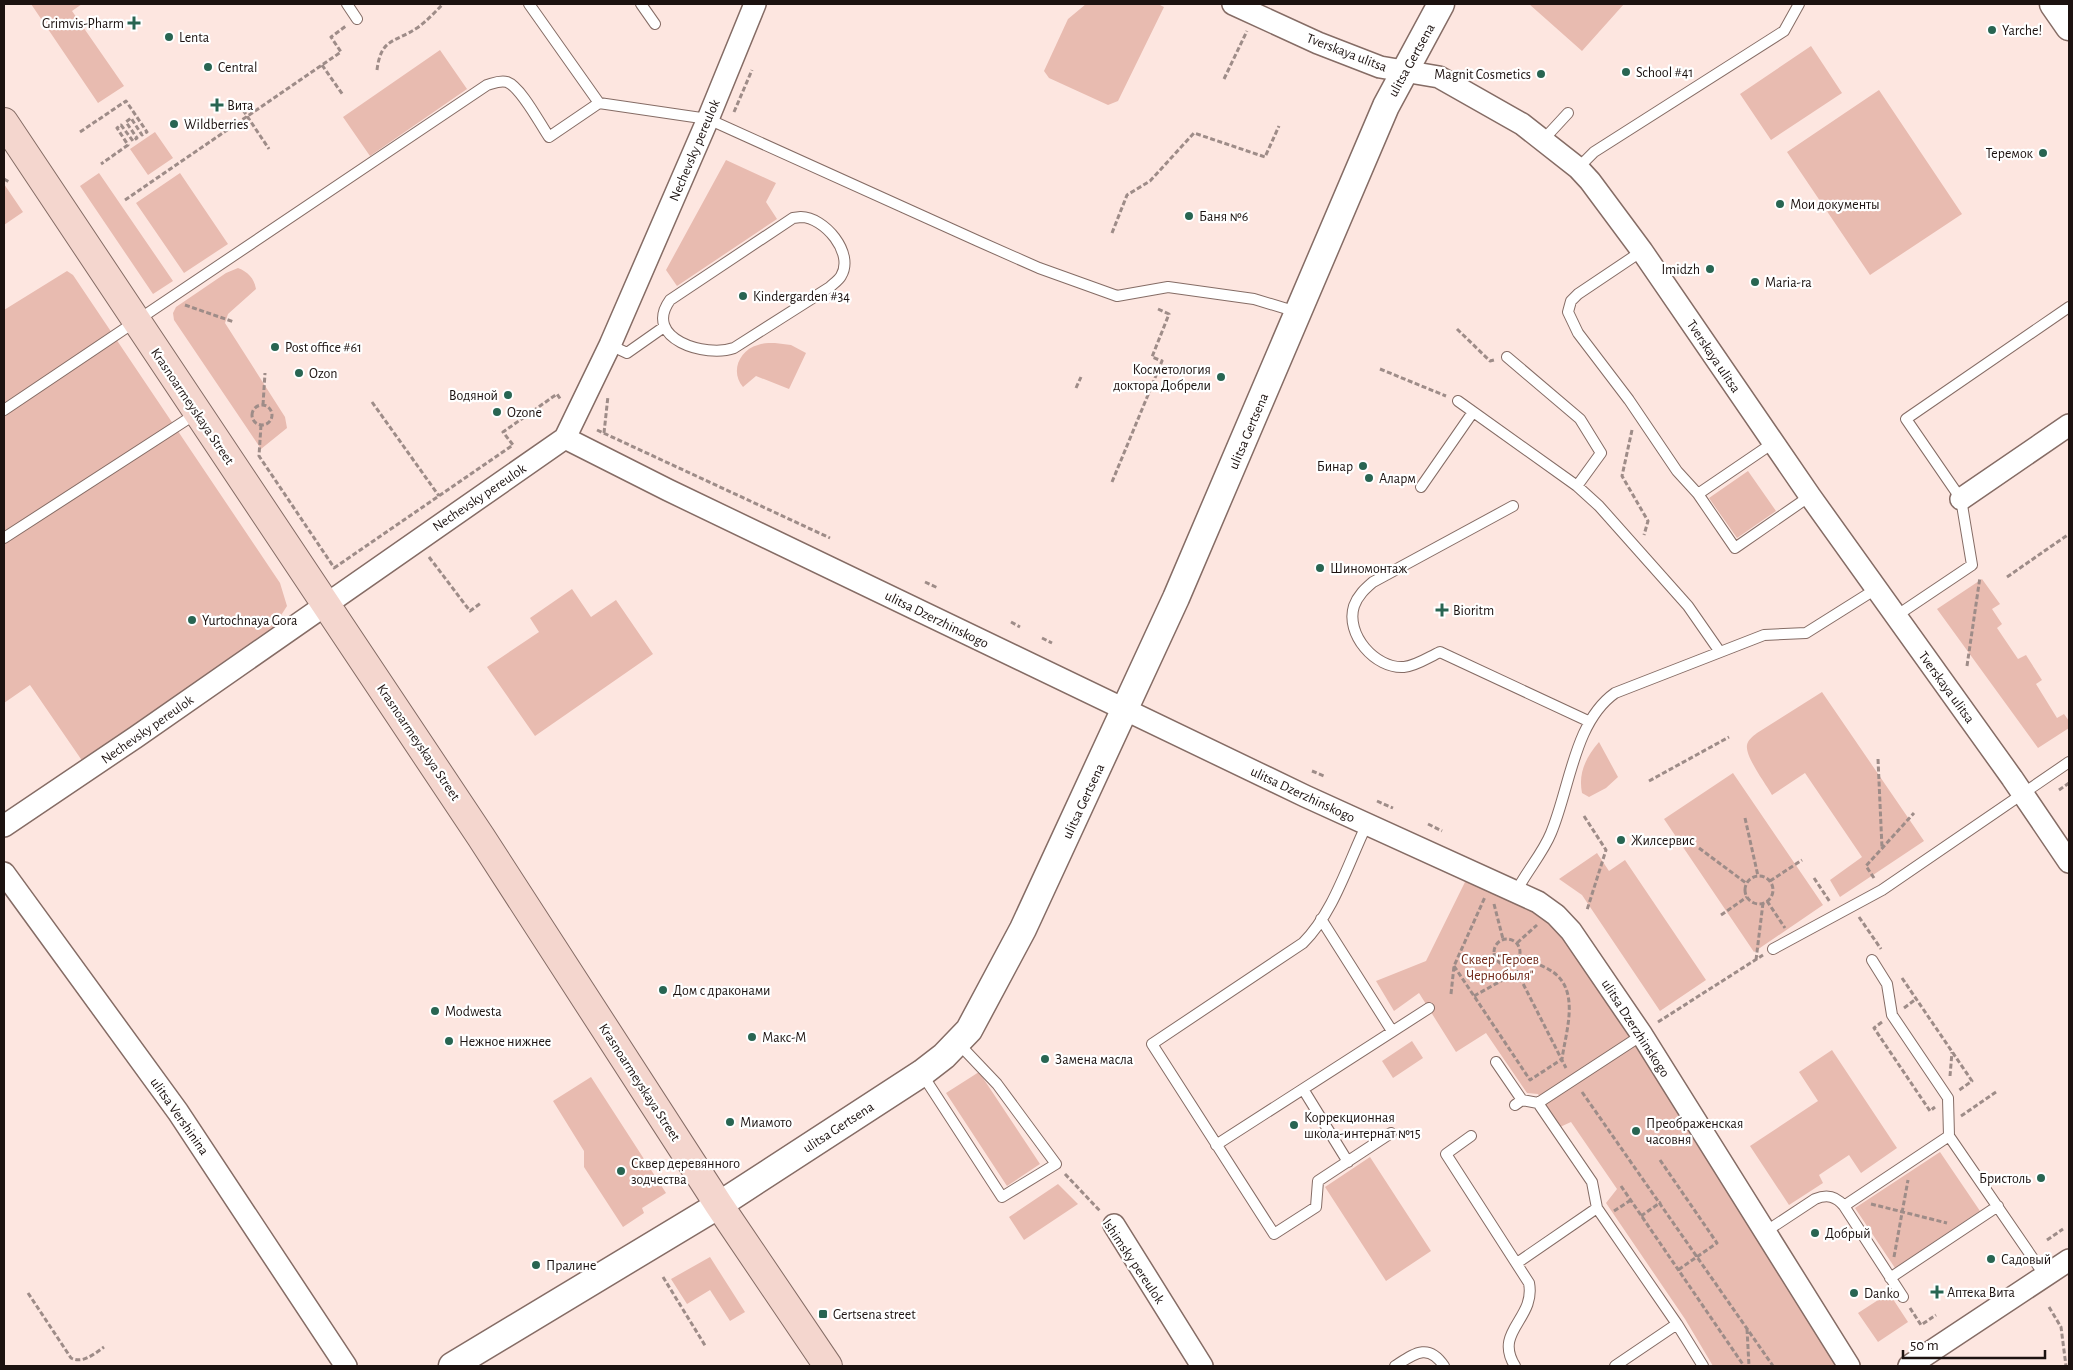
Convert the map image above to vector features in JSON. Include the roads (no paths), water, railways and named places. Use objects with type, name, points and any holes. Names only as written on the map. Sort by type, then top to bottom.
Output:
[{"type":"main road","name":"Krasnoarmeyskaya Street","points":[[4,122],[327,604],[491,852],[718,1205],[828,1366]]},
{"type":"street","name":"Nechevsky pereulok","points":[[5,822],[327,604],[565,438],[610,345],[708,119],[755,4]]},
{"type":"street","name":"Tverskaya ulitsa","points":[[1234,4],[1318,43],[1380,67],[1439,77],[1522,124],[1544,139],[1578,168],[1590,181],[1642,251],[1810,496],[2023,794],[2069,862]]},
{"type":"street","name":"ulitsa Gertsena","points":[[452,1366],[718,1205],[922,1073],[958,1043],[979,1014],[1019,937],[1126,710],[1386,106],[1441,4]]},
{"type":"street","points":[[2053,4],[2069,27]]},
{"type":"street","points":[[1961,499],[2069,425]]},
{"type":"street","name":"ulitsa Dzerzhinskogo","points":[[565,438],[668,490],[1126,710],[1491,884],[1538,902],[1556,915],[1571,931],[1642,1035],[1849,1366]]},
{"type":"street","name":"ulitsa Vershinina","points":[[4,872],[178,1112],[346,1366]]},
{"type":"street","name":"Ishimsky pereulok","points":[[1114,1225],[1202,1366]]},
{"type":"street","points":[[1909,1366],[2045,1276],[2068,1264]]},
{"type":"lane","points":[[347,4],[357,19]]},
{"type":"lane","points":[[529,4],[599,103]]},
{"type":"lane","points":[[641,4],[655,24]]},
{"type":"lane","points":[[1578,168],[1594,152],[1784,31],[1799,4]]},
{"type":"lane","points":[[4,410],[487,85],[505,82],[517,89],[548,137],[599,103],[708,119],[978,242],[1039,268],[1116,296],[1168,287],[1254,299],[1298,313]]},
{"type":"lane","points":[[1544,139],[1568,113]]},
{"type":"lane","points":[[811,217],[820,222],[841,248],[844,264],[843,270],[841,276],[830,287],[734,348],[722,353],[712,352],[682,342],[670,335],[664,327],[662,318],[670,300],[793,218],[811,217]]},
{"type":"lane","points":[[1642,251],[1578,294],[1571,301],[1568,312],[1578,334],[1636,410],[1677,471],[1698,494],[1735,548],[1810,496]]},
{"type":"lane","points":[[1896,616],[1972,565],[1961,499],[1906,419],[2069,307]]},
{"type":"lane","points":[[610,345],[627,352],[664,327]]},
{"type":"lane","points":[[1507,357],[1580,419],[1600,453],[1577,486]]},
{"type":"lane","points":[[1458,402],[1577,486],[1599,506],[1688,606],[1720,652]]},
{"type":"lane","points":[[4,538],[198,412]]},
{"type":"lane","points":[[1421,487],[1473,412]]},
{"type":"lane","points":[[1698,494],[1773,442]]},
{"type":"lane","points":[[1513,506],[1373,582],[1361,592],[1354,606],[1352,618],[1355,633],[1363,646],[1376,658],[1388,664],[1403,667],[1416,664],[1440,652],[1588,721]]},
{"type":"lane","points":[[1516,892],[1551,834],[1588,721],[1601,703],[1615,693],[1764,635],[1806,633],[1820,626],[1876,588]]},
{"type":"lane","points":[[1773,949],[1791,938],[1853,908],[1882,890],[2069,762]]},
{"type":"lane","points":[[1367,824],[1314,933],[1303,943],[1152,1044],[1274,1234],[1316,1208],[1318,1181],[1391,1133]]},
{"type":"lane","points":[[1322,919],[1392,1031]]},
{"type":"lane","points":[[1872,960],[1887,984],[1892,1015],[1948,1098],[1949,1136],[2045,1276]]},
{"type":"lane","points":[[1216,1146],[1429,1008]]},
{"type":"lane","points":[[1496,1062],[1519,1103],[1538,1103],[1642,1035]]},
{"type":"lane","points":[[922,1073],[1002,1198],[1056,1164],[997,1084],[958,1043]]},
{"type":"lane","points":[[1304,1089],[1348,1162]]},
{"type":"lane","points":[[1538,1103],[1592,1182],[1597,1208],[1677,1324],[1703,1366]]},
{"type":"lane","points":[[1471,1136],[1446,1154],[1529,1283],[1531,1295],[1508,1339],[1509,1357],[1515,1366]]},
{"type":"lane","points":[[1849,1203],[1949,1136]]},
{"type":"lane","points":[[1765,1232],[1821,1196],[1849,1203],[1890,1278],[1903,1297]]},
{"type":"lane","points":[[1890,1278],[1998,1206]]},
{"type":"lane","points":[[1517,1263],[1597,1208]]},
{"type":"lane","points":[[1614,1366],[1677,1324]]},
{"type":"lane","points":[[1395,1366],[1415,1353],[1422,1352],[1436,1356],[1444,1366]]},
{"type":"place","name":"Grimvis-Pharm","points":[[134,23]]},
{"type":"place","name":"Yarche!","points":[[1992,30]]},
{"type":"place","name":"Lenta","points":[[169,37]]},
{"type":"place","name":"Central","points":[[208,67]]},
{"type":"place","name":"School #41","points":[[1626,72]]},
{"type":"place","name":"Magnit Cosmetics","points":[[1541,74]]},
{"type":"place","name":"Вита","points":[[217,105]]},
{"type":"place","name":"Wildberries","points":[[174,124]]},
{"type":"place","name":"Теремок","points":[[2043,153]]},
{"type":"place","name":"Мои документы","points":[[1780,204]]},
{"type":"place","name":"Баня №6","points":[[1189,216]]},
{"type":"place","name":"Imidzh","points":[[1710,269]]},
{"type":"place","name":"Maria-ra","points":[[1755,282]]},
{"type":"place","name":"Kindergarden #34","points":[[743,296]]},
{"type":"place","name":"Post office #61","points":[[275,347]]},
{"type":"place","name":"Ozon","points":[[299,373]]},
{"type":"place","name":"Косметология доктора Добрели","points":[[1221,377]]},
{"type":"place","name":"Водяной","points":[[508,395]]},
{"type":"place","name":"Ozone","points":[[497,412]]},
{"type":"place","name":"Бинар","points":[[1363,466]]},
{"type":"place","name":"Аларм","points":[[1369,478]]},
{"type":"place","name":"Шиномонтаж","points":[[1320,568]]},
{"type":"place","name":"Bioritm","points":[[1442,610]]},
{"type":"place","name":"Yurtochnaya Gora","points":[[192,620]]},
{"type":"place","name":"Жилсервис","points":[[1621,840]]},
{"type":"place","name":"Дом с драконами","points":[[663,990]]},
{"type":"place","name":"Modwesta","points":[[435,1011]]},
{"type":"place","name":"Макс-М","points":[[752,1037]]},
{"type":"place","name":"Нежное нижнее","points":[[449,1041]]},
{"type":"place","name":"Замена масла","points":[[1045,1059]]},
{"type":"place","name":"Миамото","points":[[730,1122]]},
{"type":"place","name":"Коррекционная школа-интернат №15","points":[[1294,1125]]},
{"type":"place","name":"Преображенская часовня","points":[[1636,1131]]},
{"type":"place","name":"Сквер деревянного зодчества","points":[[621,1171]]},
{"type":"place","name":"Бристоль","points":[[2041,1178]]},
{"type":"place","name":"Добрый","points":[[1815,1233]]},
{"type":"place","name":"Садовый","points":[[1991,1259]]},
{"type":"place","name":"Пралине","points":[[536,1265]]},
{"type":"place","name":"Аптека Вита","points":[[1937,1292]]},
{"type":"place","name":"Danko","points":[[1854,1293]]},
{"type":"place","name":"Gertsena street","points":[[823,1314]]},
{"type":"park label","name":"Сквер \"Героев Чернобыля\"","points":[[1500,968]]}]
